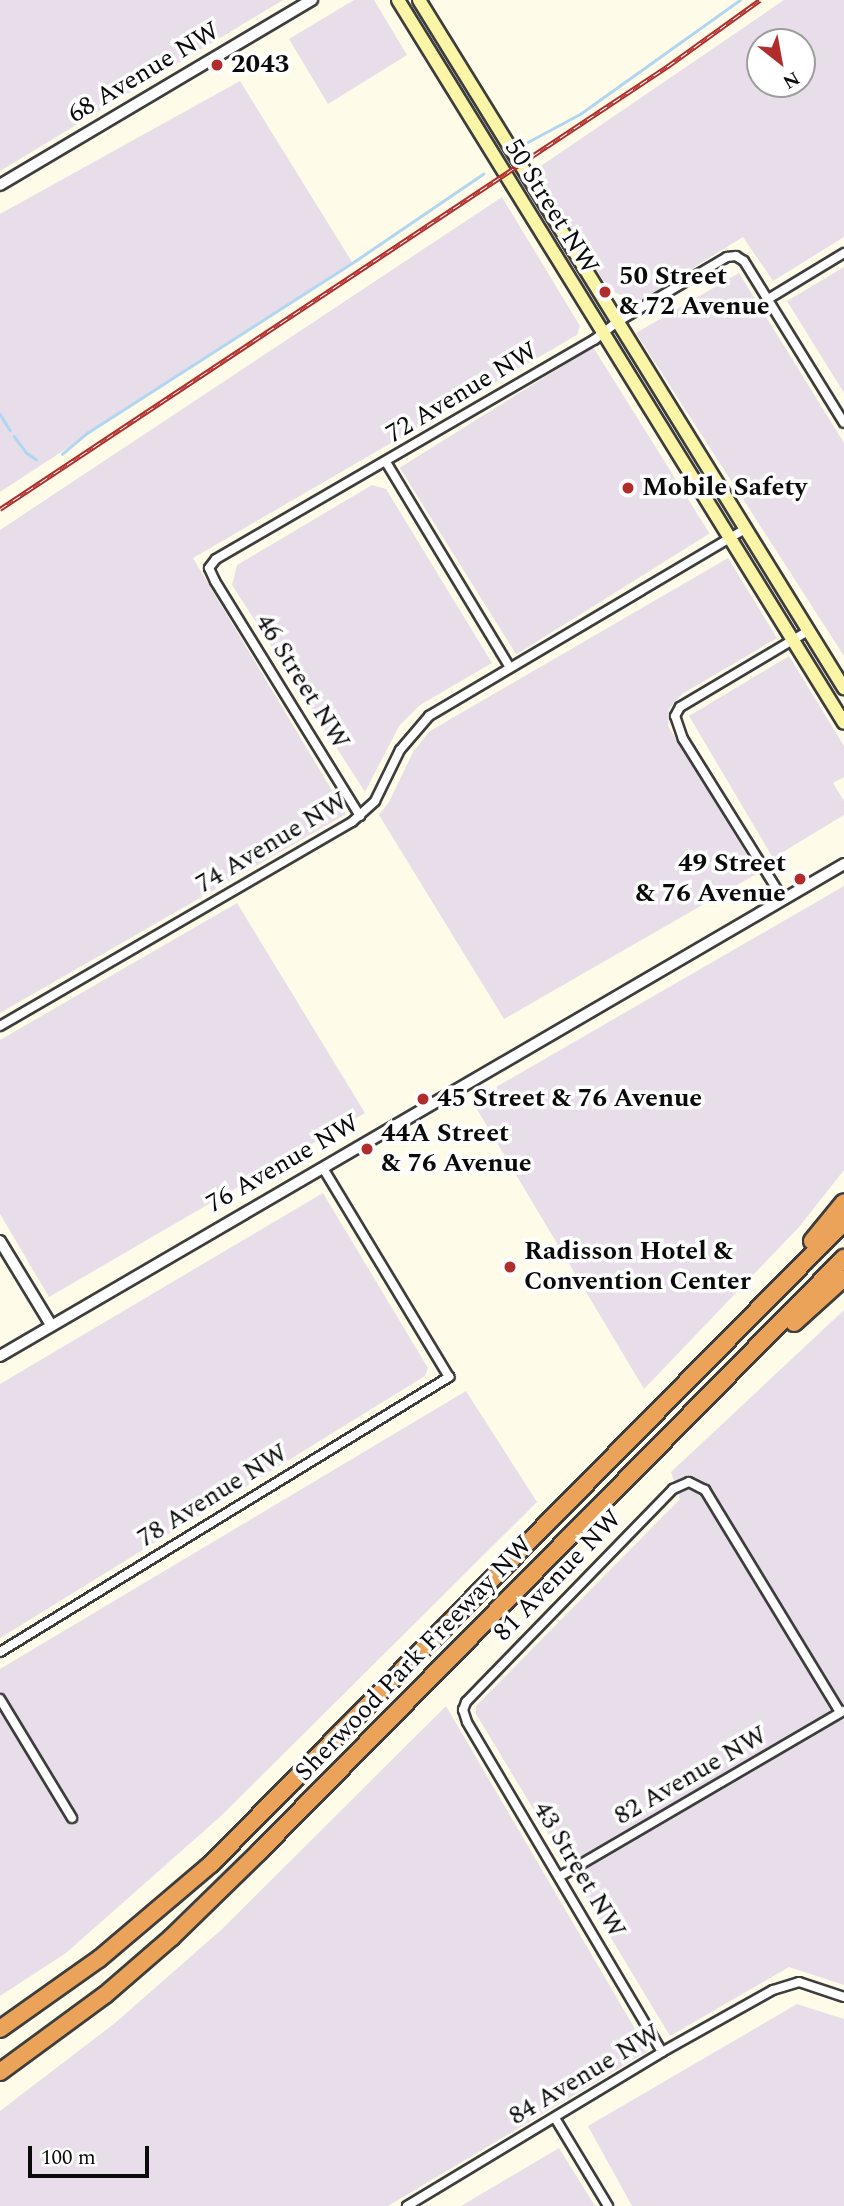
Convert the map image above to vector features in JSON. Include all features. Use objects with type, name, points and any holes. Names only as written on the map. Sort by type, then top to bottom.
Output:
[{"type":"highway","points":[[784,1283],[844,1202]]},
{"type":"highway","name":"Sherwood Park Freeway NW","points":[[0,2029],[99,1959],[211,1864],[844,1222]]},
{"type":"highway","name":"Sherwood Park Freeway NW","points":[[0,2072],[105,1995],[172,1937],[269,1843],[844,1258]]},
{"type":"highway","points":[[749,1354],[775,1340],[844,1278]]},
{"type":"main road","name":"50 Street NW","points":[[398,0],[844,723]]},
{"type":"main road","name":"50 Street NW","points":[[419,0],[844,688]]},
{"type":"street","name":"68 Avenue NW","points":[[0,185],[312,0]]},
{"type":"street","points":[[844,253],[768,299],[844,423]]},
{"type":"street","name":"72 Avenue NW","points":[[209,568],[216,559],[603,335],[617,323],[721,260],[736,256],[746,264],[768,299]]},
{"type":"street","points":[[386,462],[509,666]]},
{"type":"street","name":"74 Avenue NW","points":[[0,1026],[360,817],[375,801],[400,750],[418,726],[442,707],[745,529]]},
{"type":"street","name":"46 Street NW","points":[[209,568],[360,817]]},
{"type":"street","points":[[783,899],[683,739],[675,716],[680,707],[808,631]]},
{"type":"street","name":"76 Avenue NW","points":[[0,1356],[844,864]]},
{"type":"street","name":"78 Avenue NW","points":[[0,1652],[449,1377],[323,1168]]},
{"type":"street","points":[[0,1241],[51,1325]]},
{"type":"street","name":"81 Avenue NW","points":[[463,1707],[470,1696],[673,1489],[689,1482],[705,1490],[842,1711]]},
{"type":"street","points":[[0,1699],[72,1818]]},
{"type":"street","name":"43 Street NW","points":[[463,1707],[467,1722],[662,2052]]},
{"type":"street","name":"82 Avenue NW","points":[[559,1877],[842,1711]]},
{"type":"street","name":"84 Avenue NW","points":[[407,2206],[662,2052],[788,1984],[799,1982],[844,1997]]},
{"type":"street","points":[[555,2118],[608,2206]]},
{"type":"shaded area","points":[[0,0],[283,0],[0,171]]},
{"type":"shaded area","points":[[354,0],[374,0],[407,55],[328,104],[289,39]]},
{"type":"shaded area","points":[[784,0],[844,0],[844,237],[773,281],[743,237],[638,302],[609,290],[535,170]]},
{"type":"shaded area","points":[[240,81],[352,262],[0,492],[0,214]]},
{"type":"shaded area","points":[[502,197],[580,326],[577,335],[193,558],[346,814],[0,1013],[0,530]]},
{"type":"shaded area","points":[[844,267],[844,393],[787,301]]},
{"type":"shaded area","points":[[739,273],[844,443],[844,656],[636,333]]},
{"type":"shaded area","points":[[593,347],[710,534],[516,654],[400,468]]},
{"type":"shaded area","points":[[372,485],[386,489],[492,663],[420,705],[399,726],[365,792],[232,585],[237,565]]},
{"type":"shaded area","points":[[728,558],[777,638],[682,694],[669,709],[668,726],[758,873],[504,1019],[379,815],[389,802],[413,752],[430,731]]},
{"type":"shaded area","points":[[789,656],[844,746],[844,777],[833,783],[844,801],[844,815],[773,858],[689,716]]},
{"type":"shaded area","points":[[844,886],[844,1170],[799,1227],[644,1389],[472,1101]]},
{"type":"shaded area","points":[[237,903],[365,1113],[49,1297],[0,1214],[0,1040]]},
{"type":"shaded area","points":[[323,1193],[428,1368],[425,1376],[0,1638],[0,1384]]},
{"type":"shaded area","points":[[844,1310],[844,1985],[789,1967],[670,2036],[476,1714],[476,1706],[680,1499],[671,1472]]},
{"type":"shaded area","points":[[466,1391],[537,1502],[221,1816],[66,1953],[0,1996],[0,1669]]},
{"type":"shaded area","points":[[446,1706],[648,2051],[388,2206],[0,2206],[0,2111],[115,2023],[221,1930]]},
{"type":"shaded area","points":[[797,2004],[844,2019],[844,2206],[632,2206],[588,2126]]},
{"type":"shaded area","points":[[559,2148],[595,2206],[461,2206]]},
{"type":"waterway","points":[[524,144],[580,114],[740,0]]},
{"type":"waterway","points":[[62,454],[87,433],[355,261],[483,174]]},
{"type":"waterway","points":[[0,414],[10,430]]},
{"type":"waterway","points":[[14,436],[27,453],[36,459]]},
{"type":"railway","points":[[0,509],[668,66],[760,0]]},
{"type":"place","name":"2043","points":[[217,65]]},
{"type":"place","name":"50 Street & 72 Avenue","points":[[605,292]]},
{"type":"place","name":"Mobile Safety","points":[[628,488]]},
{"type":"place","name":"49 Street & 76 Avenue","points":[[800,879]]},
{"type":"place","name":"45 Street & 76 Avenue","points":[[423,1099]]},
{"type":"place","name":"44A Street & 76 Avenue","points":[[367,1149]]},
{"type":"place","name":"Radisson Hotel & Convention Center","points":[[510,1267]]}]
